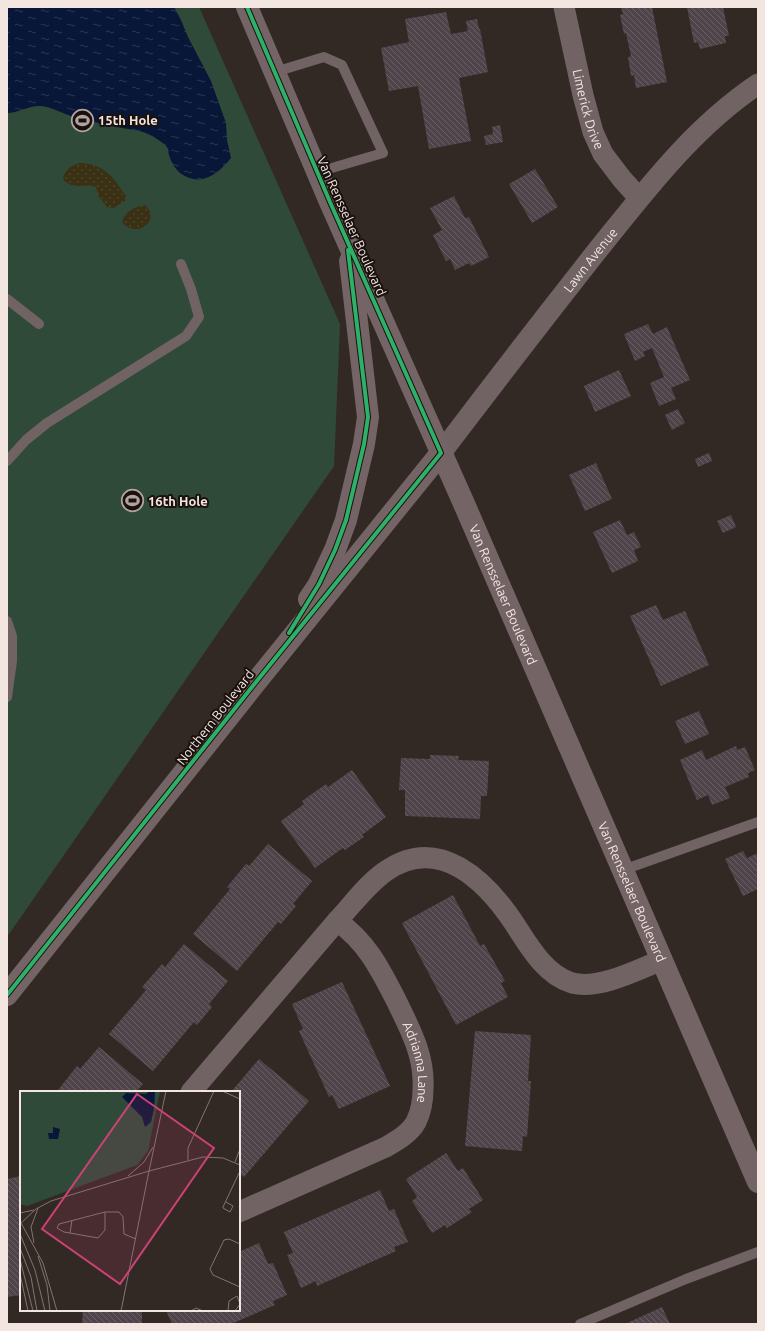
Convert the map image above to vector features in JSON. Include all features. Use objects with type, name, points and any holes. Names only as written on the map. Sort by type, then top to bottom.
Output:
[{"type":"main road","name":"Van Rensselaer Boulevard","points":[[247,7],[347,240],[469,513],[758,1182]]},
{"type":"main road","points":[[252,687],[319,584],[335,550],[346,520],[364,444],[368,417],[347,240]]},
{"type":"main road","name":"Northern Boulevard","points":[[7,995],[252,687],[441,453]]},
{"type":"street","name":"Limerick Drive","points":[[564,7],[593,132],[603,154],[639,198]]},
{"type":"street","name":"Lawn Avenue","points":[[441,453],[555,304],[639,198],[668,164],[727,107],[758,84]]},
{"type":"street","points":[[192,1091],[368,887],[386,871],[406,861],[427,858],[448,862],[458,866],[478,880],[497,900],[539,958],[553,972],[565,980],[582,984],[600,983],[662,960]]},
{"type":"street","name":"Adrianna Lane","points":[[240,1212],[397,1141],[412,1128],[419,1113],[423,1098],[424,1082],[421,1058],[417,1044],[373,958],[351,930],[338,920]]},
{"type":"lane","points":[[275,72],[324,56],[342,65],[383,153],[318,172]]},
{"type":"lane","points":[[7,461],[26,440],[47,423],[186,336],[199,317],[191,289],[181,264]]},
{"type":"lane","points":[[7,299],[39,324]]},
{"type":"lane","points":[[7,621],[12,636],[12,661],[7,697]]},
{"type":"lane","points":[[623,870],[758,822]]},
{"type":"lane","points":[[580,1324],[686,1279],[758,1252]]},
{"type":"green space","points":[[7,7],[199,7],[340,324],[334,466],[7,937]]},
{"type":"sand","points":[[80,163],[96,166],[108,173],[126,196],[125,201],[114,208],[107,207],[99,197],[96,187],[74,186],[67,183],[63,179],[65,173],[72,166]]},
{"type":"sand","points":[[145,205],[150,211],[151,217],[146,226],[134,229],[128,227],[122,222],[125,215],[130,210]]},
{"type":"water","points":[[7,7],[174,7],[211,81],[226,123],[227,140],[231,158],[224,166],[210,177],[204,179],[188,178],[175,168],[166,145],[145,133],[89,122],[43,106],[36,106],[7,113]]},
{"type":"building","points":[[621,7],[652,7],[667,82],[636,88],[634,75],[631,76],[628,57],[631,56],[620,15],[623,14]]},
{"type":"building","points":[[687,7],[723,7],[729,36],[725,36],[726,43],[700,49],[698,42],[694,43]]},
{"type":"building","points":[[446,12],[451,34],[468,31],[466,21],[477,19],[488,72],[459,78],[471,141],[429,149],[418,86],[389,91],[381,48],[409,42],[405,19]]},
{"type":"building","points":[[500,125],[503,142],[486,145],[484,136],[493,134],[492,127]]},
{"type":"building","points":[[535,169],[558,207],[532,223],[509,184]]},
{"type":"building","points":[[454,196],[465,218],[469,217],[489,257],[471,266],[469,263],[455,270],[450,259],[446,261],[433,235],[442,230],[430,208]]},
{"type":"building","points":[[648,324],[653,334],[667,327],[690,380],[671,388],[676,399],[659,406],[650,383],[664,377],[652,348],[643,352],[645,356],[635,361],[624,334]]},
{"type":"building","points":[[619,370],[631,396],[595,412],[584,386]]},
{"type":"building","points":[[678,409],[685,423],[672,430],[665,415]]},
{"type":"building","points":[[709,453],[712,461],[698,467],[695,459]]},
{"type":"building","points":[[596,463],[612,499],[585,511],[569,475]]},
{"type":"building","points":[[731,515],[736,527],[723,533],[717,521]]},
{"type":"building","points":[[620,520],[627,535],[634,532],[641,547],[634,550],[638,561],[612,573],[593,532]]},
{"type":"building","points":[[656,605],[663,620],[685,611],[709,665],[661,686],[630,616]]},
{"type":"building","points":[[699,711],[709,734],[685,744],[675,721]]},
{"type":"building","points":[[736,746],[737,750],[745,747],[755,770],[748,773],[749,777],[725,787],[730,798],[712,805],[708,795],[697,800],[680,760],[702,750],[706,760]]},
{"type":"building","points":[[430,755],[459,756],[458,760],[489,761],[487,796],[481,796],[480,819],[405,816],[405,790],[399,790],[401,758],[430,759]]},
{"type":"building","points":[[352,770],[386,817],[362,835],[364,837],[345,850],[343,848],[315,868],[281,821],[304,804],[302,801],[326,784],[328,787]]},
{"type":"building","points":[[268,844],[312,881],[293,904],[296,906],[281,924],[278,922],[237,971],[193,934],[230,889],[227,887],[246,864],[249,866]]},
{"type":"building","points":[[743,851],[747,858],[758,853],[758,889],[743,896],[725,859]]},
{"type":"building","points":[[453,895],[480,946],[484,944],[505,981],[501,983],[508,997],[456,1025],[402,923]]},
{"type":"building","points":[[184,944],[228,981],[209,1004],[212,1007],[197,1025],[194,1022],[153,1071],[109,1034],[146,990],[142,987],[162,964],[165,967]]},
{"type":"building","points":[[342,982],[390,1086],[339,1109],[332,1095],[329,1097],[299,1031],[303,1029],[292,1004]]},
{"type":"building","points":[[475,1031],[531,1035],[528,1081],[531,1081],[527,1137],[523,1136],[522,1151],[465,1146]]},
{"type":"building","points":[[99,1047],[143,1084],[137,1091],[58,1090],[77,1066],[80,1069]]},
{"type":"building","points":[[259,1059],[309,1101],[244,1177],[240,1174],[240,1091],[232,1091]]},
{"type":"building","points":[[446,1153],[458,1171],[463,1168],[483,1200],[469,1209],[472,1212],[447,1228],[445,1225],[432,1233],[412,1201],[417,1197],[406,1179]]},
{"type":"building","points":[[20,1176],[20,1295],[7,1297],[7,1179]]},
{"type":"building","points":[[380,1190],[389,1211],[394,1209],[408,1242],[394,1247],[396,1251],[317,1286],[316,1281],[301,1288],[287,1255],[293,1253],[284,1232]]},
{"type":"building","points":[[259,1243],[268,1264],[273,1263],[287,1295],[273,1301],[275,1305],[231,1324],[172,1324],[166,1311],[240,1311],[240,1252]]},
{"type":"building","points":[[662,1307],[670,1324],[625,1324]]},
{"type":"building","points":[[83,1311],[142,1311],[142,1324],[82,1324]]},
{"type":"cycle path","points":[[7,995],[252,687],[441,453],[330,202],[247,7]]},
{"type":"cycle path","points":[[289,633],[319,584],[335,550],[346,520],[364,444],[368,417],[348,250]]},
{"type":"place","name":"15th Hole","points":[[83,120]]},
{"type":"place","name":"16th Hole","points":[[133,501]]}]
